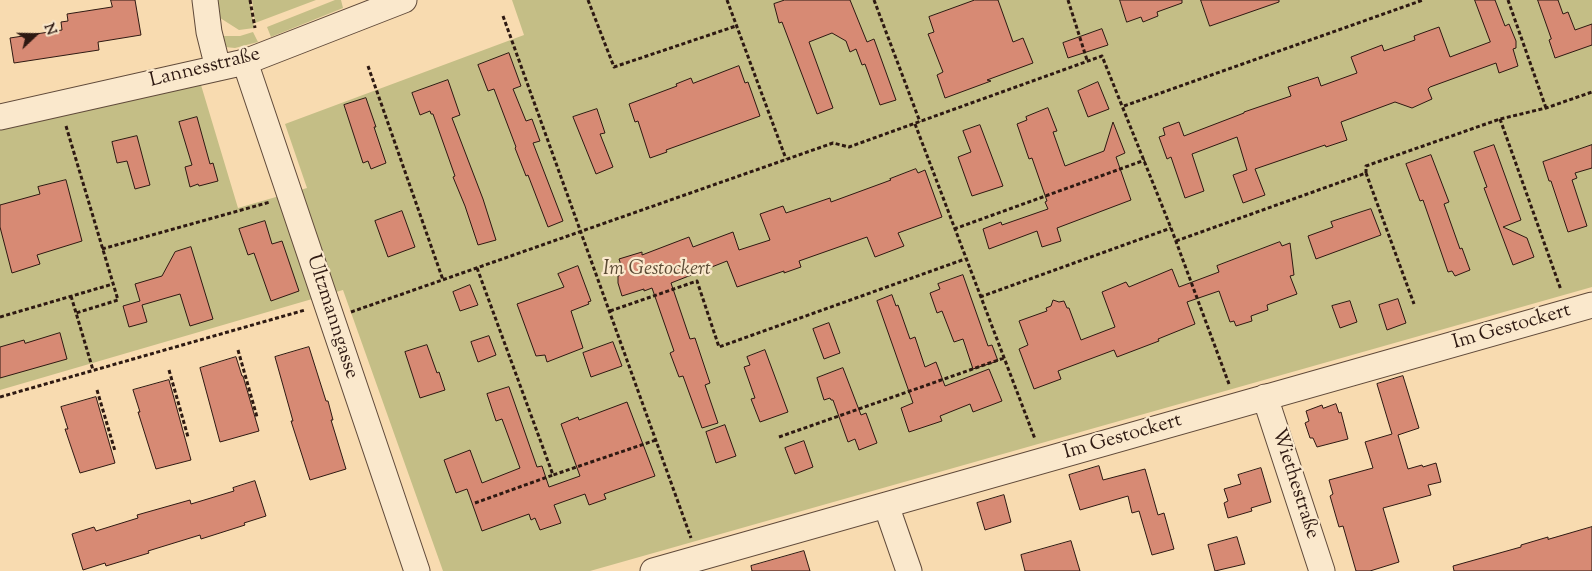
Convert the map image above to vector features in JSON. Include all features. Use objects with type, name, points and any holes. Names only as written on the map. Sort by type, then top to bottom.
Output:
[{"type":"street","points":[[205,0],[209,32],[218,68]]},
{"type":"street","name":"Lannesstraße","points":[[0,116],[245,62],[404,0]]},
{"type":"street","name":"Ultzmanngasse","points":[[245,62],[417,571]]},
{"type":"street","name":"Im Gestockert","points":[[654,571],[1581,308]]},
{"type":"street","name":"Wiethestraße","points":[[1265,397],[1322,571]]},
{"type":"street","points":[[886,505],[909,571]]},
{"type":"path","points":[[250,0],[255,28]]},
{"type":"path","points":[[588,0],[614,67],[736,26]]},
{"type":"path","points":[[726,0],[786,159]]},
{"type":"path","points":[[874,0],[920,122]]},
{"type":"path","points":[[1068,0],[1087,60]]},
{"type":"path","points":[[1124,106],[1423,0]]},
{"type":"path","points":[[1508,0],[1546,108]]},
{"type":"path","points":[[502,16],[698,558]]},
{"type":"path","points":[[0,397],[93,370],[329,311],[443,280],[833,143],[849,148],[1102,56],[1124,106],[1172,228],[1237,405]]},
{"type":"path","points":[[368,66],[443,280]]},
{"type":"path","points":[[1414,304],[1366,173],[1366,166],[1500,119],[1546,108],[1592,92]]},
{"type":"path","points":[[60,103],[118,300],[76,313]]},
{"type":"path","points":[[1500,119],[1581,308]]},
{"type":"path","points":[[915,124],[1044,461]]},
{"type":"path","points":[[954,229],[1145,160]]},
{"type":"path","points":[[1176,241],[1366,173]]},
{"type":"path","points":[[102,250],[278,200]]},
{"type":"path","points":[[980,297],[1172,228]]},
{"type":"path","points":[[610,311],[697,282],[719,347],[966,259]]},
{"type":"path","points":[[476,268],[554,475]]},
{"type":"path","points":[[0,317],[113,284]]},
{"type":"path","points":[[71,296],[93,370]]},
{"type":"path","points":[[238,350],[257,417]]},
{"type":"path","points":[[779,437],[1004,358]]},
{"type":"path","points":[[169,370],[188,437]]},
{"type":"path","points":[[97,390],[115,451]]},
{"type":"path","points":[[475,503],[656,440]]},
{"type":"green space","points":[[214,0],[250,0],[254,28],[239,30],[217,16]]},
{"type":"green space","points":[[252,0],[316,0],[255,23]]},
{"type":"green space","points":[[335,0],[341,0],[343,8],[271,37],[267,27]]},
{"type":"green space","name":"Im Gestockert","points":[[512,0],[1592,0],[1592,287],[590,571],[443,571],[343,290],[0,390],[0,128],[201,85],[238,208],[307,188],[285,124],[524,35]]},
{"type":"green space","points":[[253,32],[258,42],[235,48],[225,47],[217,36],[240,36]]},
{"type":"building","points":[[111,0],[135,0],[141,35],[98,42],[99,50],[14,63],[10,38],[62,30],[61,22],[68,21],[67,14],[112,7]]},
{"type":"building","points":[[785,0],[850,0],[867,42],[874,39],[896,100],[880,105],[865,64],[862,65],[856,49],[850,52],[846,41],[832,33],[809,42],[833,108],[817,114],[782,22],[779,23],[774,4]]},
{"type":"building","points":[[975,0],[998,0],[1013,42],[1023,38],[1033,63],[945,98],[937,75],[943,72],[928,34],[934,32],[929,17]]},
{"type":"building","points":[[1120,0],[1182,0],[1182,3],[1157,12],[1158,16],[1143,22],[1141,17],[1127,22]]},
{"type":"building","points":[[1201,0],[1279,0],[1279,2],[1210,26]]},
{"type":"building","points":[[1475,0],[1495,0],[1505,26],[1509,24],[1516,41],[1516,48],[1513,49],[1518,66],[1499,73],[1496,63],[1430,87],[1428,89],[1432,99],[1412,108],[1395,102],[1341,122],[1347,140],[1326,147],[1325,145],[1255,169],[1265,195],[1243,203],[1233,175],[1247,170],[1237,137],[1192,154],[1204,191],[1185,198],[1171,157],[1167,159],[1159,137],[1165,135],[1163,128],[1179,122],[1184,136],[1291,96],[1288,87],[1318,77],[1321,86],[1357,73],[1351,57],[1382,45],[1384,51],[1415,40],[1414,36],[1439,27],[1450,57],[1490,42]]},
{"type":"building","points":[[1538,0],[1558,0],[1563,14],[1568,12],[1575,30],[1592,24],[1592,45],[1555,58],[1549,40],[1551,39]]},
{"type":"building","points":[[1102,29],[1108,45],[1068,58],[1063,43]]},
{"type":"building","points":[[509,53],[521,86],[513,89],[526,121],[532,119],[540,141],[533,143],[563,221],[548,227],[528,175],[526,176],[515,148],[494,89],[488,91],[478,65]]},
{"type":"building","points":[[739,66],[745,83],[748,82],[760,116],[666,150],[667,152],[650,158],[638,121],[635,122],[629,104],[677,86],[676,84],[691,78],[693,83]]},
{"type":"building","points":[[448,80],[460,115],[452,118],[483,199],[496,240],[478,245],[453,177],[455,176],[433,114],[430,111],[420,115],[412,93]]},
{"type":"building","points":[[1098,82],[1109,109],[1088,117],[1078,91]]},
{"type":"building","points":[[366,98],[386,163],[371,169],[368,161],[363,163],[344,105]]},
{"type":"building","points":[[1048,108],[1057,131],[1053,132],[1065,166],[1104,151],[1113,122],[1125,153],[1116,157],[1131,200],[1057,228],[1061,241],[1042,247],[1037,231],[989,249],[983,229],[1001,222],[1002,225],[1048,209],[1032,158],[1029,159],[1017,124],[1027,120],[1026,117]]},
{"type":"building","points":[[597,109],[605,133],[600,134],[613,167],[596,174],[573,117]]},
{"type":"building","points":[[197,117],[210,164],[213,163],[218,181],[190,187],[185,167],[192,165],[179,122]]},
{"type":"building","points":[[980,125],[1003,186],[972,196],[958,157],[971,152],[963,131]]},
{"type":"building","points":[[137,136],[150,185],[135,189],[127,161],[117,163],[112,142]]},
{"type":"building","points":[[1494,145],[1521,220],[1503,227],[1527,238],[1534,257],[1513,265],[1484,188],[1487,187],[1474,152]]},
{"type":"building","points":[[1592,145],[1592,168],[1575,173],[1577,178],[1572,180],[1587,226],[1568,232],[1543,162]]},
{"type":"building","points":[[1431,155],[1449,202],[1444,204],[1460,249],[1462,248],[1470,270],[1455,276],[1452,271],[1448,272],[1423,200],[1420,201],[1406,164]]},
{"type":"building","points":[[916,169],[918,173],[925,170],[942,217],[898,233],[904,246],[875,257],[867,237],[799,261],[801,267],[737,287],[727,261],[671,283],[690,339],[695,338],[710,383],[705,385],[718,423],[702,428],[683,376],[679,377],[670,353],[674,351],[652,288],[622,296],[618,276],[624,274],[619,259],[642,252],[642,255],[689,237],[693,247],[733,232],[739,250],[770,240],[760,214],[783,206],[786,213],[830,198],[831,202]]},
{"type":"building","points":[[66,180],[82,241],[37,255],[40,264],[12,273],[0,227],[0,205],[40,194],[38,187]]},
{"type":"building","points":[[1371,209],[1381,235],[1316,259],[1308,236],[1333,227],[1331,222]]},
{"type":"building","points":[[402,211],[415,247],[388,257],[375,221]]},
{"type":"building","points":[[265,221],[272,244],[282,241],[299,291],[271,301],[254,253],[248,255],[239,229]]},
{"type":"building","points":[[1280,242],[1282,246],[1290,243],[1294,275],[1290,276],[1297,294],[1267,305],[1268,310],[1251,316],[1252,321],[1236,326],[1234,321],[1230,322],[1219,291],[1187,302],[1195,324],[1158,339],[1159,341],[1117,357],[1114,350],[1058,371],[1061,379],[1034,389],[1019,349],[1028,345],[1019,321],[1047,311],[1046,308],[1051,306],[1053,300],[1064,301],[1067,308],[1069,308],[1081,340],[1115,327],[1102,292],[1126,282],[1129,287],[1172,269],[1179,287],[1219,272],[1217,266]]},
{"type":"building","points":[[191,247],[213,319],[190,326],[180,294],[142,305],[147,322],[129,327],[123,306],[140,301],[135,284],[162,276],[175,252]]},
{"type":"building","points":[[578,266],[591,301],[588,302],[589,304],[571,311],[583,348],[547,362],[545,355],[536,356],[517,304],[564,287],[558,274]]},
{"type":"building","points":[[963,275],[988,346],[992,345],[998,361],[973,369],[963,339],[954,342],[942,311],[937,313],[930,293],[940,289],[938,284]]},
{"type":"building","points":[[470,285],[478,305],[460,311],[453,292]]},
{"type":"building","points":[[892,295],[896,306],[898,305],[910,339],[915,337],[925,367],[936,362],[945,386],[989,369],[1002,401],[973,412],[970,404],[940,416],[942,421],[909,432],[901,408],[913,403],[877,301]]},
{"type":"building","points":[[1398,299],[1406,323],[1387,330],[1379,305]]},
{"type":"building","points":[[1350,301],[1357,322],[1340,328],[1332,306]]},
{"type":"building","points":[[829,323],[840,353],[824,359],[813,329]]},
{"type":"building","points":[[60,333],[67,359],[0,378],[0,347],[24,340],[25,343]]},
{"type":"building","points":[[489,336],[496,355],[478,362],[471,342]]},
{"type":"building","points":[[613,342],[622,366],[591,377],[583,353]]},
{"type":"building","points":[[427,345],[445,390],[420,398],[405,352]]},
{"type":"building","points":[[309,347],[326,401],[328,401],[333,420],[331,420],[346,469],[310,480],[291,421],[293,421],[275,357]]},
{"type":"building","points":[[765,350],[788,412],[760,422],[751,399],[755,398],[744,367],[750,365],[747,357]]},
{"type":"building","points":[[236,357],[259,431],[220,442],[200,368]]},
{"type":"building","points":[[843,368],[861,415],[866,413],[877,443],[859,450],[855,439],[848,442],[833,400],[830,398],[824,400],[817,378]]},
{"type":"building","points":[[1403,376],[1419,428],[1398,435],[1408,469],[1436,463],[1441,482],[1428,485],[1431,495],[1383,508],[1399,562],[1370,571],[1356,571],[1343,526],[1339,527],[1330,496],[1333,494],[1329,480],[1373,468],[1365,442],[1392,434],[1377,384]]},
{"type":"building","points":[[169,380],[191,460],[156,469],[133,390]]},
{"type":"building","points":[[509,387],[537,467],[542,466],[549,487],[580,476],[561,424],[578,417],[579,420],[627,402],[655,476],[604,494],[606,499],[589,505],[585,494],[554,505],[561,523],[540,530],[535,518],[531,520],[529,514],[482,531],[467,489],[456,493],[444,460],[470,450],[482,483],[520,468],[502,419],[496,421],[487,394]]},
{"type":"building","points":[[96,397],[115,463],[80,473],[65,429],[68,429],[61,407]]},
{"type":"building","points":[[1336,404],[1339,413],[1341,412],[1348,439],[1317,447],[1313,438],[1310,438],[1305,423],[1309,421],[1306,411],[1322,405],[1323,408]]},
{"type":"building","points":[[725,425],[736,456],[716,463],[706,432]]},
{"type":"building","points":[[804,441],[813,467],[795,474],[785,448]]},
{"type":"building","points":[[1099,466],[1103,480],[1145,469],[1158,515],[1164,513],[1174,549],[1152,555],[1139,511],[1132,513],[1128,496],[1080,510],[1069,475]]},
{"type":"building","points":[[1261,468],[1271,502],[1251,508],[1252,511],[1228,518],[1224,503],[1228,501],[1224,489],[1241,484],[1238,475]]},
{"type":"building","points":[[255,481],[266,516],[201,539],[200,535],[106,566],[105,563],[83,570],[72,534],[94,527],[96,531],[138,518],[137,515],[190,500],[191,504],[234,491],[233,488]]},
{"type":"building","points":[[1004,495],[1011,522],[985,530],[977,503]]},
{"type":"building","points":[[1592,527],[1592,571],[1454,571],[1453,566],[1521,547],[1521,545],[1548,537],[1548,539]]},
{"type":"building","points":[[1237,537],[1245,564],[1215,571],[1208,545]]},
{"type":"building","points":[[1071,541],[1080,571],[1025,571],[1021,555]]},
{"type":"building","points":[[804,551],[810,571],[752,571],[751,566]]}]
